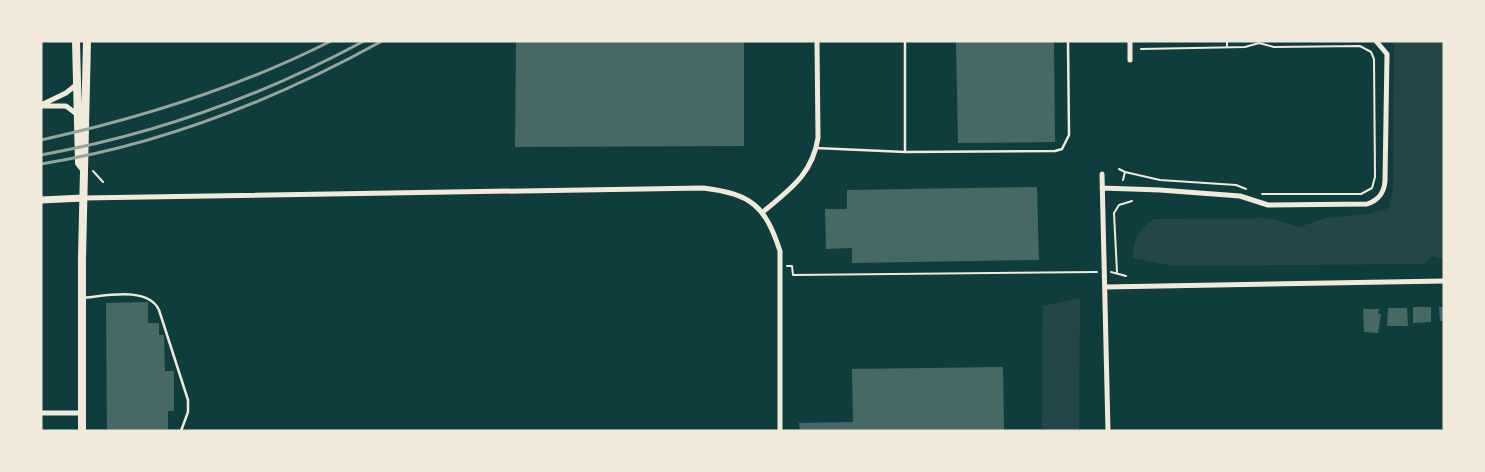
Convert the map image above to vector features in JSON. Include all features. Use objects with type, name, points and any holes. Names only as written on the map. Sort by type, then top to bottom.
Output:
[{"type":"main road","points":[[76,41],[76,85],[81,120]]},
{"type":"main road","points":[[82,431],[83,198],[87,169],[79,163],[87,41]]},
{"type":"street","points":[[763,212],[800,180],[810,165],[816,148],[817,41]]},
{"type":"street","points":[[1130,41],[1130,60]]},
{"type":"street","points":[[1102,188],[1240,196],[1268,205],[1367,204],[1375,201],[1384,189],[1385,181],[1387,54],[1376,41]]},
{"type":"street","points":[[41,106],[66,93],[76,85]]},
{"type":"street","points":[[41,106],[66,106],[81,120]]},
{"type":"street","points":[[1102,174],[1108,431]]},
{"type":"street","points":[[41,200],[704,188],[731,191],[763,212],[774,231],[780,251],[780,431]]},
{"type":"street","points":[[1105,287],[1444,281]]},
{"type":"street","points":[[41,413],[82,413]]},
{"type":"lane","points":[[904,152],[905,41]]},
{"type":"lane","points":[[816,148],[904,152],[1055,152],[1062,149],[1069,135],[1068,41]]},
{"type":"lane","points":[[82,298],[140,294],[151,299],[157,305],[188,400],[188,412],[181,431]]},
{"type":"path","points":[[1228,41],[1228,47]]},
{"type":"path","points":[[1141,49],[1245,47],[1259,44],[1274,47],[1360,46],[1371,52],[1374,59],[1375,177],[1372,188],[1361,194],[1271,195],[1255,192]]},
{"type":"path","points":[[87,169],[103,182]]},
{"type":"path","points":[[1125,172],[1160,180],[1236,185],[1248,190]]},
{"type":"path","points":[[1117,272],[1114,214],[1118,205],[1132,201]]},
{"type":"path","points":[[780,266],[792,266],[793,275],[1105,271],[1117,272],[1126,276]]},
{"type":"shaded area","points":[[1391,41],[1444,41],[1444,259],[1432,256],[1424,264],[1172,266],[1133,258],[1135,240],[1144,227],[1154,219],[1269,218],[1299,227],[1326,218],[1368,214],[1389,208],[1393,189],[1394,44]]},
{"type":"shaded area","points":[[1080,298],[1079,431],[1042,431],[1043,306]]},
{"type":"building","points":[[516,41],[744,41],[744,146],[515,147]]},
{"type":"building","points":[[956,41],[1054,41],[1055,142],[958,143]]},
{"type":"building","points":[[1037,187],[1039,260],[852,263],[852,248],[826,249],[825,209],[847,209],[847,190]]},
{"type":"building","points":[[148,302],[148,323],[159,323],[159,335],[164,335],[165,371],[174,371],[174,411],[168,411],[168,431],[107,431],[106,303]]},
{"type":"building","points":[[1413,307],[1431,307],[1431,322],[1413,323]]},
{"type":"building","points":[[1439,307],[1444,307],[1444,321],[1440,321]]},
{"type":"building","points":[[1388,308],[1407,308],[1408,326],[1387,326]]},
{"type":"building","points":[[1363,309],[1379,309],[1378,314],[1381,314],[1378,333],[1364,332]]},
{"type":"building","points":[[1003,367],[1004,431],[800,431],[799,423],[853,422],[852,369]]},
{"type":"railway","points":[[41,140],[116,122],[189,100],[261,73],[331,41]]},
{"type":"railway","points":[[41,155],[125,136],[207,111],[287,79],[364,41]]},
{"type":"railway","points":[[41,164],[86,156],[130,145],[217,117],[301,82],[382,41]]}]
